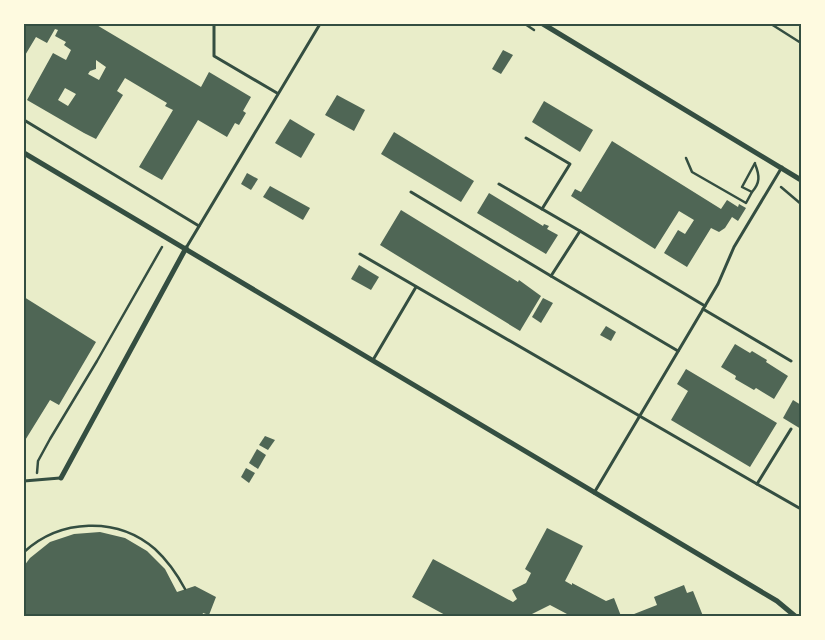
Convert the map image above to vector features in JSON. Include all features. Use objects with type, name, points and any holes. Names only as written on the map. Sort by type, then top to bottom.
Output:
[{"type":"street","points":[[543,24],[801,180]]},
{"type":"street","points":[[24,153],[777,601],[795,616]]},
{"type":"street","points":[[61,478],[186,248]]},
{"type":"lane","points":[[214,24],[214,56],[277,93]]},
{"type":"lane","points":[[186,248],[320,24]]},
{"type":"lane","points":[[24,120],[199,226]]},
{"type":"lane","points":[[526,138],[570,164],[542,209]]},
{"type":"lane","points":[[594,493],[718,284],[734,247],[782,167]]},
{"type":"lane","points":[[499,184],[791,361]]},
{"type":"lane","points":[[411,192],[678,351]]},
{"type":"lane","points":[[551,276],[580,232]]},
{"type":"lane","points":[[360,254],[801,509]]},
{"type":"lane","points":[[373,361],[416,287]]},
{"type":"lane","points":[[757,484],[791,429]]},
{"type":"lane","points":[[24,481],[61,478]]},
{"type":"path","points":[[771,24],[801,43]]},
{"type":"path","points":[[686,158],[692,172],[746,203],[759,180],[755,163],[742,186],[752,192]]},
{"type":"path","points":[[798,200],[801,204]]},
{"type":"path","points":[[36,479],[38,461],[97,362],[167,237]]},
{"type":"path","points":[[24,552],[46,536],[71,527],[101,526],[116,528],[130,533],[153,548],[169,564],[185,589]]},
{"type":"building","points":[[24,24],[95,24],[201,87],[209,72],[251,97],[243,111],[246,113],[239,125],[235,123],[227,137],[198,120],[162,180],[139,167],[173,110],[165,106],[167,103],[125,78],[117,91],[123,95],[96,139],[27,100],[53,53],[66,60],[71,50],[64,45],[66,42],[55,36],[58,30],[55,29],[47,43],[36,37],[24,57]],"holes":[[[96,60],[106,67],[99,80],[88,74],[96,69]],[[65,88],[76,94],[68,106],[58,100]]]},
{"type":"building","points":[[503,50],[513,55],[501,74],[492,69]]},
{"type":"building","points":[[337,95],[365,110],[354,131],[325,115]]},
{"type":"building","points":[[544,101],[593,130],[580,152],[532,122]]},
{"type":"building","points":[[290,119],[315,134],[301,158],[275,143]]},
{"type":"building","points":[[394,132],[474,181],[461,202],[381,154]]},
{"type":"building","points":[[612,141],[721,209],[727,200],[738,207],[739,204],[746,208],[738,221],[732,217],[725,228],[719,232],[711,228],[687,267],[664,253],[678,230],[685,234],[694,220],[679,211],[655,249],[571,196],[575,189],[581,192]]},
{"type":"building","points":[[247,173],[258,179],[251,190],[241,184]]},
{"type":"building","points":[[270,186],[310,208],[303,220],[263,197]]},
{"type":"building","points":[[489,193],[543,226],[544,224],[549,226],[547,229],[558,235],[546,254],[477,213]]},
{"type":"building","points":[[401,210],[518,282],[519,280],[541,296],[520,331],[380,245]]},
{"type":"building","points":[[359,265],[379,277],[371,290],[351,279]]},
{"type":"building","points":[[24,297],[96,342],[59,405],[50,400],[24,442]]},
{"type":"building","points":[[543,298],[553,303],[541,323],[532,317]]},
{"type":"building","points":[[606,326],[616,332],[611,341],[600,335]]},
{"type":"building","points":[[735,344],[767,360],[766,362],[788,376],[774,399],[756,388],[754,390],[735,379],[736,376],[721,367]]},
{"type":"building","points":[[686,369],[777,423],[750,467],[671,420],[688,391],[677,384]]},
{"type":"building","points":[[793,400],[801,405],[801,429],[783,418]]},
{"type":"building","points":[[265,436],[275,440],[268,450],[259,445]]},
{"type":"building","points":[[257,449],[266,455],[258,469],[249,463]]},
{"type":"building","points":[[246,468],[255,473],[249,483],[241,477]]},
{"type":"building","points":[[547,528],[583,546],[565,581],[606,601],[614,598],[621,616],[565,616],[567,614],[550,605],[528,616],[447,616],[412,597],[433,559],[513,602],[517,599],[512,590],[526,583],[531,573],[525,569]]},
{"type":"building","points":[[100,532],[125,538],[147,551],[165,569],[177,592],[195,586],[216,597],[209,615],[203,613],[202,616],[24,616],[24,566],[30,558],[50,542],[74,534]]},
{"type":"building","points":[[684,585],[687,593],[693,591],[703,616],[629,616],[657,605],[654,597]]}]
